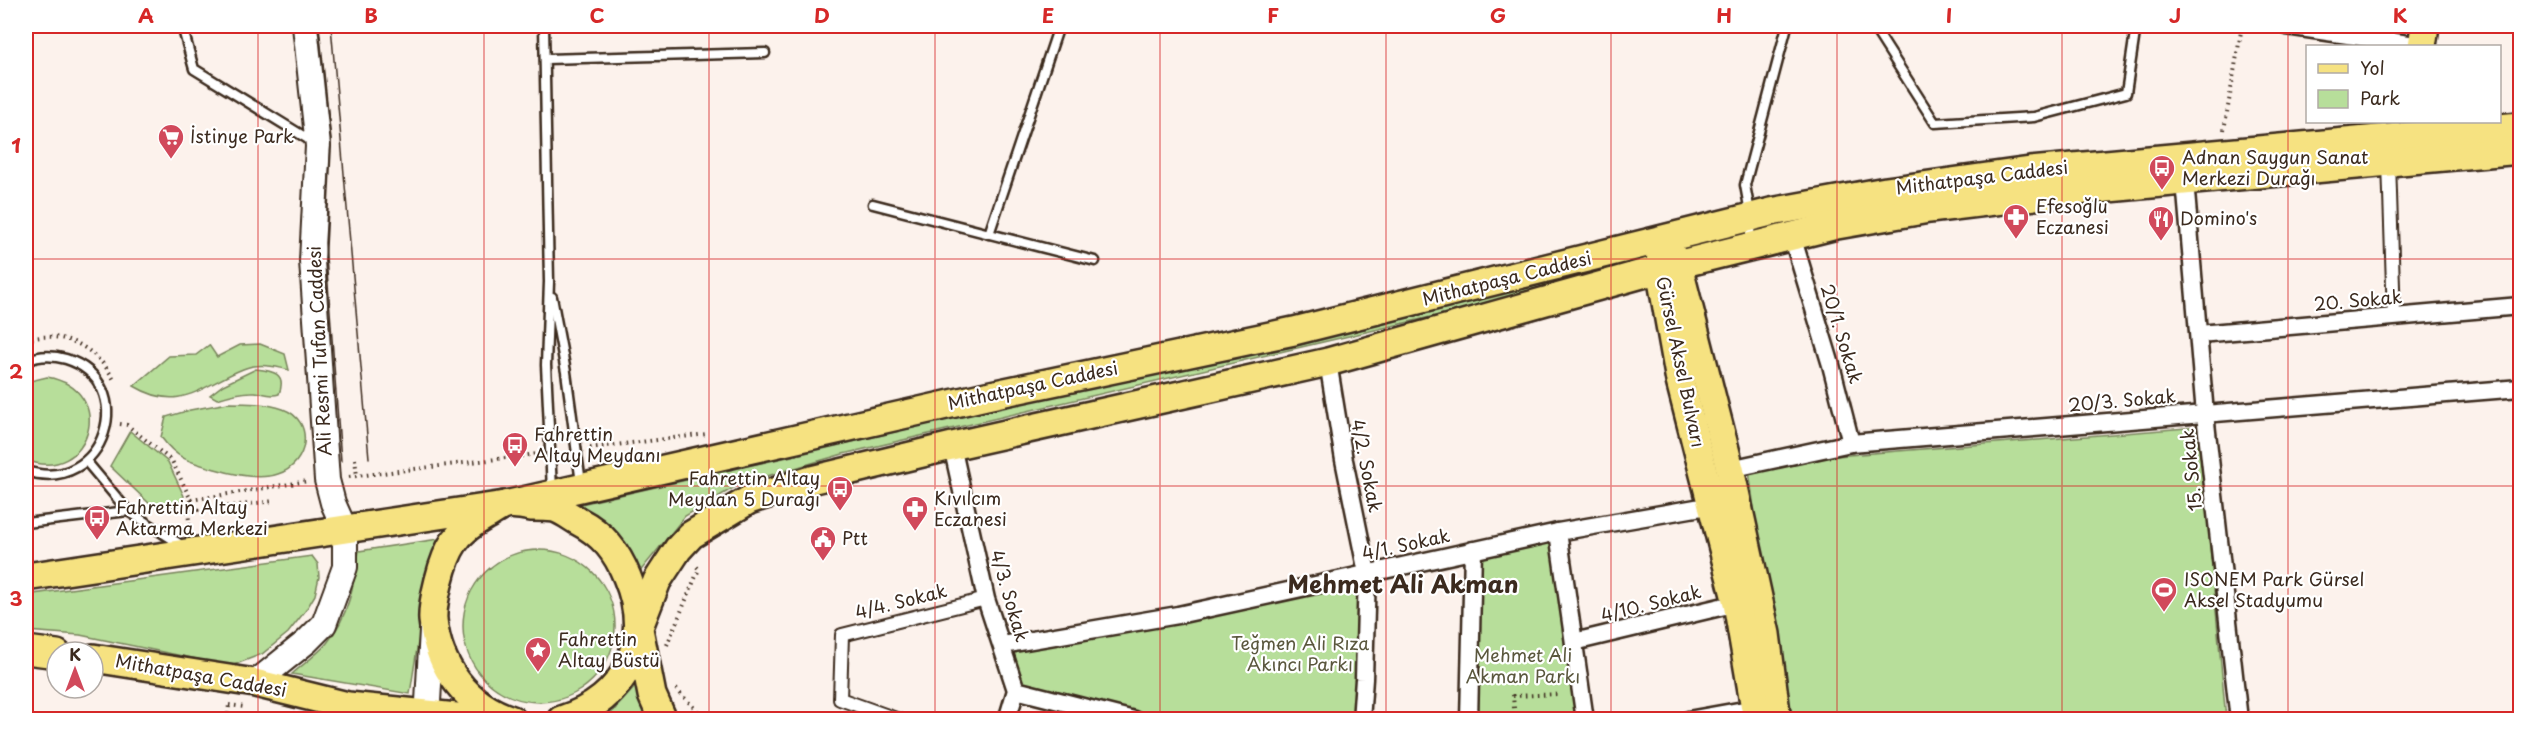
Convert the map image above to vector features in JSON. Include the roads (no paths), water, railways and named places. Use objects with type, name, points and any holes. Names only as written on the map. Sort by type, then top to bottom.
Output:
[{"type":"main road","name":"Ali Resmi Tufan Caddesi","points":[[305,26],[318,146],[312,261],[327,480],[333,503],[345,530]]},
{"type":"main road","points":[[2422,45],[2425,26]]},
{"type":"main road","name":"Mithatpaşa Caddesi","points":[[505,505],[986,396],[1294,331],[1751,218],[1886,191],[2030,171],[2417,128],[2520,126]]},
{"type":"main road","points":[[2417,128],[2438,157]]},
{"type":"main road","name":"Mithatpaşa Caddesi","points":[[639,627],[657,581],[678,549],[691,535],[749,500],[811,480],[1328,362],[1669,267],[1837,225],[1929,209],[2185,181],[2520,150]]},
{"type":"main road","name":"Gürsel Aksel Bulvarı","points":[[1662,241],[1730,469],[1766,634],[1763,716]]},
{"type":"main road","name":"Gürsel Aksel Bulvarı","points":[[1669,267],[1680,381],[1713,505],[1763,716]]},
{"type":"main road","points":[[1713,505],[1730,469]]},
{"type":"main road","points":[[427,717],[435,597],[443,564],[453,541],[471,524],[505,505]]},
{"type":"main road","points":[[26,577],[505,505],[555,508],[593,528],[614,550],[625,570],[636,597],[639,627],[652,695],[663,720]]},
{"type":"main road","points":[[249,695],[324,624],[345,567],[345,530]]},
{"type":"main road","points":[[433,618],[439,647],[450,675],[469,697],[494,714],[512,720]]},
{"type":"main road","points":[[561,720],[585,712],[613,690],[631,661],[639,627]]},
{"type":"main road","points":[[26,650],[45,652]]},
{"type":"main road","name":"Mithatpaşa Caddesi","points":[[105,661],[249,695],[354,713],[486,720]]},
{"type":"street","points":[[2287,26],[2415,45]]},
{"type":"street","points":[[2389,162],[2394,318]]},
{"type":"street","name":"15. Sokak","points":[[2185,181],[2205,414],[2239,720]]},
{"type":"street","name":"20/1. Sokak","points":[[1792,236],[1834,375],[1851,443]]},
{"type":"street","name":"20. Sokak","points":[[2199,334],[2520,306]]},
{"type":"street","name":"4/2. Sokak","points":[[1328,362],[1344,460],[1368,573],[1361,720]]},
{"type":"street","name":"20/3. Sokak","points":[[1730,469],[1851,443],[2520,388]]},
{"type":"street","name":"4/3. Sokak","points":[[952,446],[986,600],[1003,645],[1016,690]]},
{"type":"street","name":"4/1. Sokak","points":[[1003,645],[1178,615],[1558,532],[1713,505]]},
{"type":"street","points":[[1558,532],[1585,720]]},
{"type":"street","points":[[1469,720],[1473,550]]},
{"type":"street","name":"4/4. Sokak","points":[[899,720],[840,699],[842,634],[986,600]]},
{"type":"street","name":"4/10. Sokak","points":[[1574,642],[1737,603]]},
{"type":"street","points":[[1007,720],[1016,690],[1134,720]]},
{"type":"street","points":[[1688,720],[1763,716]]},
{"type":"lane","points":[[182,26],[194,69],[318,146]]},
{"type":"lane","points":[[544,26],[549,282],[546,365],[552,494]]},
{"type":"lane","points":[[989,234],[1059,26]]},
{"type":"lane","points":[[1742,249],[1750,236],[1751,218],[1745,184],[1787,26]]},
{"type":"lane","points":[[1873,26],[1935,123],[2034,117],[2126,93],[2136,26]]},
{"type":"lane","points":[[546,59],[765,53]]},
{"type":"lane","points":[[873,204],[1095,261]]},
{"type":"lane","points":[[549,282],[566,372],[582,486]]},
{"type":"lane","points":[[26,361],[45,356],[72,361],[93,377],[100,388],[108,414],[99,446],[87,461],[63,474],[43,475],[26,471]]},
{"type":"lane","points":[[87,461],[128,511],[193,552]]},
{"type":"lane","points":[[26,523],[128,511]]},
{"type":"tram line","points":[[319,26],[331,140],[325,243],[341,461]]},
{"type":"tram line","points":[[331,26],[369,458]]},
{"type":"place","name":"İstinye Park","points":[[171,160]]},
{"type":"place","name":"Adnan Saygun Sanat Merkezi Durağı","points":[[2162,191]]},
{"type":"place","name":"Efesoğlu Eczanesi","points":[[2016,240]]},
{"type":"place","name":"Domino's","points":[[2161,242]]},
{"type":"place","name":"Fahrettin Altay Meydanı","points":[[515,468]]},
{"type":"place","name":"Fahrettin Altay Meydan 5 Durağı","points":[[840,512]]},
{"type":"place","name":"Kıvılcım Eczanesi","points":[[915,532]]},
{"type":"place","name":"Fahrettin Altay Aktarma Merkezi","points":[[97,541]]},
{"type":"place","name":"Ptt","points":[[823,562]]},
{"type":"place","name":"ISONEM Park Gürsel Aksel Stadyumu","points":[[2164,613]]},
{"type":"place","name":"Fahrettin Altay Büstü","points":[[538,673]]},
{"type":"district","name":"Mehmet Ali Akman","points":[[1403,585]]},
{"type":"park label","name":"Teğmen Ali Rıza Akıncı Parkı","points":[[1300,654]]},
{"type":"park label","name":"Mehmet Ali Akman Parkı","points":[[1523,666]]}]
